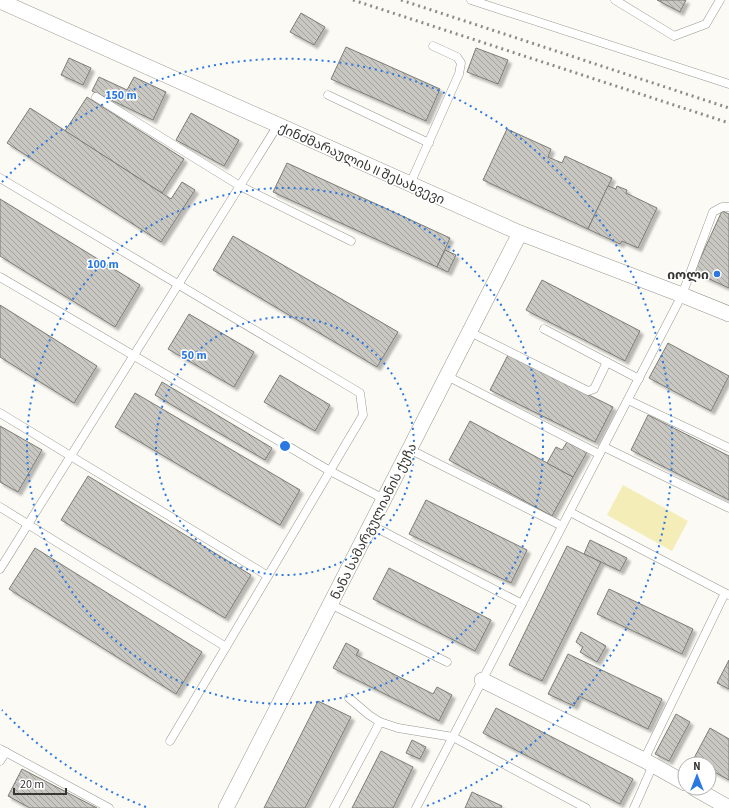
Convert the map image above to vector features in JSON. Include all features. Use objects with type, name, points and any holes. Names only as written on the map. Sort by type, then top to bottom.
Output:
[{"type":"street","name":"ქინძმარაულის II შესახვევი","points":[[0,1],[520,233],[729,314]]},
{"type":"street","name":"ნანა სამარგულიანის ქუჩა","points":[[226,808],[520,233]]},
{"type":"street","points":[[482,680],[677,779]]},
{"type":"street","points":[[708,796],[729,808]]},
{"type":"lane","points":[[471,0],[729,84]]},
{"type":"lane","points":[[615,0],[674,36],[706,24],[720,0]]},
{"type":"lane","points":[[410,184],[459,74],[461,63],[457,57],[433,46]]},
{"type":"lane","points":[[328,95],[429,143]]},
{"type":"lane","points":[[96,97],[240,186],[351,242]]},
{"type":"lane","points":[[0,569],[278,125]]},
{"type":"lane","points":[[0,178],[360,392],[363,415],[170,741]]},
{"type":"lane","points":[[416,808],[682,295],[713,212],[722,207],[729,207]]},
{"type":"lane","points":[[0,277],[330,471],[384,500]]},
{"type":"lane","points":[[544,330],[638,379]]},
{"type":"lane","points":[[470,332],[588,391],[594,389],[607,362]]},
{"type":"lane","points":[[447,376],[599,454]]},
{"type":"lane","points":[[628,400],[729,448]]},
{"type":"lane","points":[[0,413],[268,576]]},
{"type":"lane","points":[[604,447],[729,508]]},
{"type":"lane","points":[[409,449],[562,526]]},
{"type":"lane","points":[[0,507],[226,647]]},
{"type":"lane","points":[[570,512],[727,594],[648,763],[634,808]]},
{"type":"lane","points":[[371,525],[522,604]]},
{"type":"lane","points":[[330,604],[447,662]]},
{"type":"lane","points":[[349,698],[380,722],[398,728],[453,737],[586,808]]},
{"type":"lane","points":[[334,808],[380,722]]},
{"type":"lane","points":[[0,761],[3,750],[109,808]]},
{"type":"shaded area","points":[[623,485],[688,521],[672,551],[607,515]]},
{"type":"building","points":[[657,0],[686,0],[680,12]]},
{"type":"building","points":[[301,13],[325,27],[314,45],[290,32]]},
{"type":"building","points":[[346,47],[440,89],[426,121],[331,79]]},
{"type":"building","points":[[476,48],[508,60],[498,84],[467,72]]},
{"type":"building","points":[[69,58],[91,68],[83,85],[61,75]]},
{"type":"building","points":[[99,77],[127,90],[134,77],[166,92],[153,120],[92,91]]},
{"type":"building","points":[[87,97],[184,159],[162,193],[65,131]]},
{"type":"building","points":[[30,108],[171,199],[182,182],[195,190],[161,242],[7,143]]},
{"type":"building","points":[[191,113],[239,140],[224,166],[176,140]]},
{"type":"building","points":[[507,129],[551,149],[548,157],[562,163],[565,156],[612,178],[588,229],[483,180]]},
{"type":"building","points":[[287,163],[450,238],[437,267],[273,192]]},
{"type":"building","points":[[608,186],[616,189],[617,186],[627,190],[626,193],[657,208],[638,248],[622,241],[620,244],[588,229]]},
{"type":"building","points":[[0,199],[140,285],[115,327],[0,256]]},
{"type":"building","points":[[722,211],[729,214],[729,288],[694,272]]},
{"type":"building","points":[[233,236],[398,332],[377,367],[213,270]]},
{"type":"building","points":[[445,250],[456,255],[448,272],[437,267]]},
{"type":"building","points":[[542,280],[640,331],[625,361],[526,310]]},
{"type":"building","points":[[0,305],[97,366],[74,403],[0,357]]},
{"type":"building","points":[[189,314],[254,352],[234,387],[168,349]]},
{"type":"building","points":[[668,343],[729,376],[711,411],[649,378]]},
{"type":"building","points":[[508,355],[613,407],[595,442],[490,390]]},
{"type":"building","points":[[280,375],[330,405],[315,431],[264,402]]},
{"type":"building","points":[[162,382],[272,448],[265,460],[155,395]]},
{"type":"building","points":[[135,393],[300,490],[280,525],[115,427]]},
{"type":"building","points":[[648,415],[729,456],[729,500],[631,450]]},
{"type":"building","points":[[470,421],[573,477],[552,516],[449,460]]},
{"type":"building","points":[[0,426],[42,450],[18,492],[0,482]]},
{"type":"building","points":[[567,442],[587,452],[573,477],[547,463],[556,447],[562,450]]},
{"type":"building","points":[[88,476],[251,575],[225,618],[61,520]]},
{"type":"building","points":[[426,500],[527,550],[511,583],[409,534]]},
{"type":"building","points":[[590,540],[627,558],[620,571],[584,554]]},
{"type":"building","points":[[567,546],[601,562],[542,681],[509,665]]},
{"type":"building","points":[[35,548],[202,652],[176,694],[9,589]]},
{"type":"building","points":[[389,568],[491,620],[475,651],[373,599]]},
{"type":"building","points":[[609,589],[693,629],[682,654],[597,614]]},
{"type":"building","points":[[581,632],[606,646],[597,662],[580,652],[583,647],[576,642]]},
{"type":"building","points":[[346,643],[359,650],[356,655],[433,694],[437,687],[452,695],[439,721],[333,668]]},
{"type":"building","points":[[568,654],[662,699],[648,729],[579,696],[574,706],[548,694]]},
{"type":"building","points":[[729,660],[729,689],[717,683]]},
{"type":"building","points":[[318,701],[351,717],[305,808],[264,808]]},
{"type":"building","points":[[496,708],[633,779],[620,804],[483,733]]},
{"type":"building","points":[[676,714],[690,722],[669,761],[655,754]]},
{"type":"building","points":[[710,728],[729,739],[729,780],[717,773],[717,756],[695,756]]},
{"type":"building","points":[[412,740],[426,747],[420,759],[406,753]]},
{"type":"building","points":[[381,751],[413,767],[393,808],[352,808]]},
{"type":"building","points":[[22,769],[97,808],[30,808],[8,796]]},
{"type":"building","points":[[472,792],[502,806],[501,808],[465,808]]},
{"type":"railway","points":[[353,0],[729,123]]},
{"type":"railway","points":[[401,0],[729,108]]},
{"type":"place","name":"იოლი","points":[[717,274]]}]
